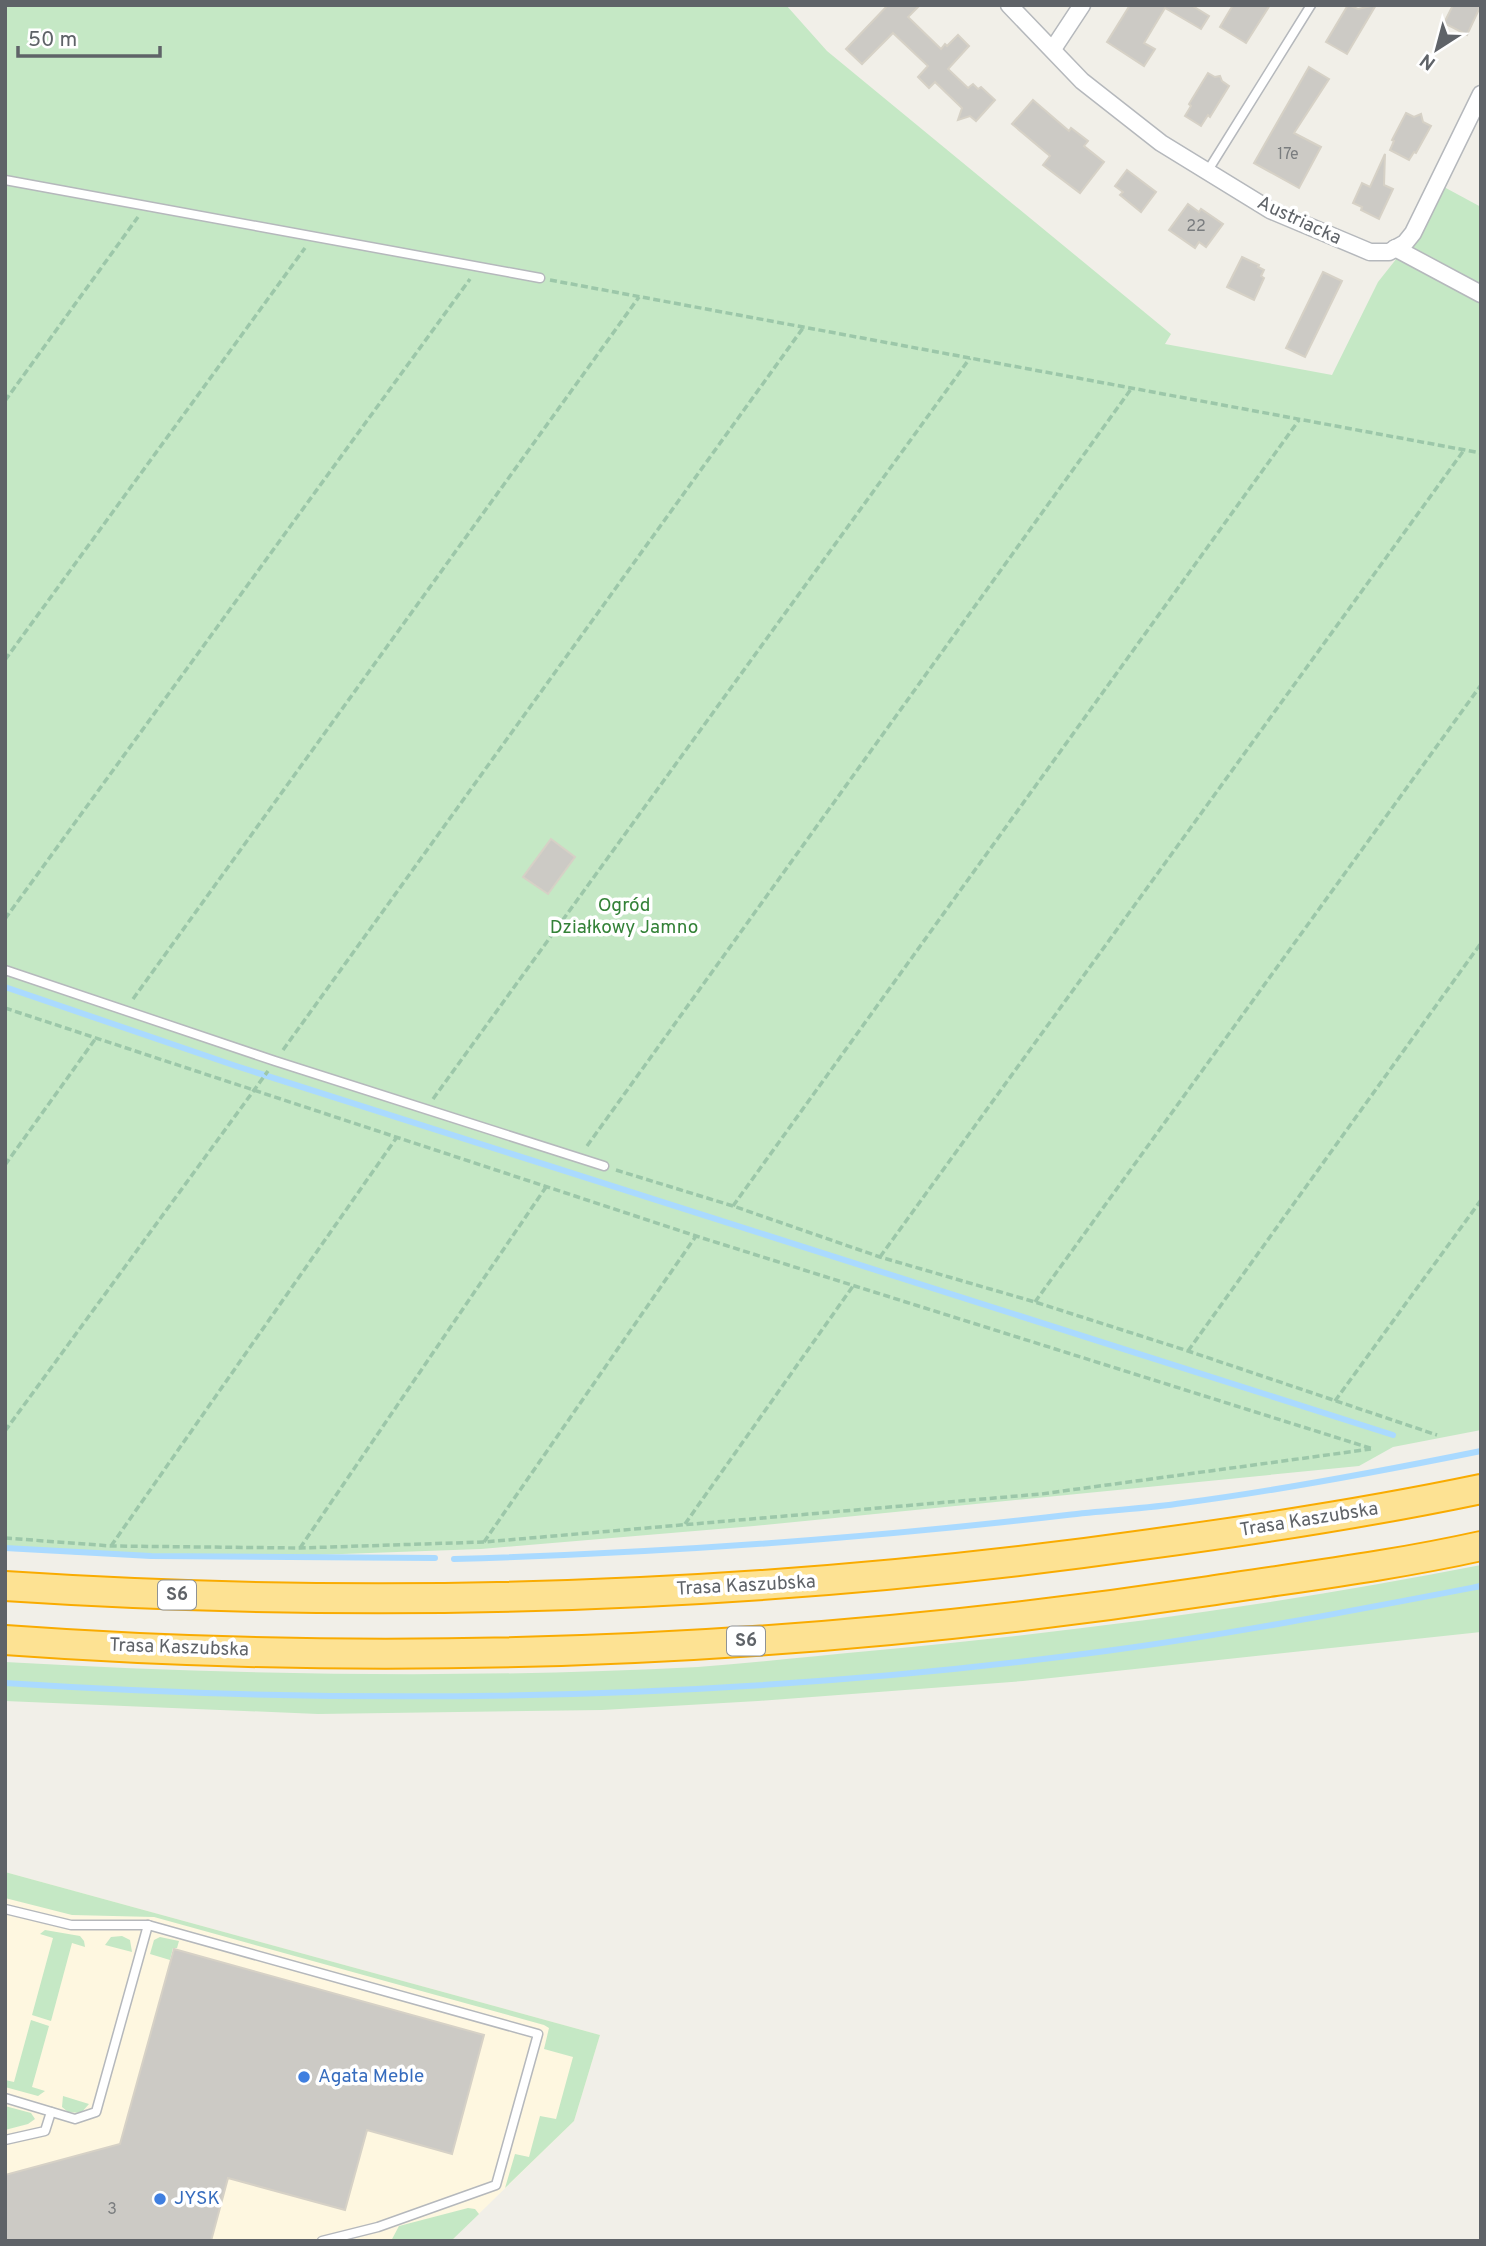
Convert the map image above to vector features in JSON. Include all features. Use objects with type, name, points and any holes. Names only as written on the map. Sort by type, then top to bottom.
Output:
[{"type":"highway","name":"Trasa Kaszubska","points":[[5,1586],[318,1599],[607,1594],[785,1584],[1085,1553],[1254,1530],[1481,1489]]},
{"type":"highway","name":"Trasa Kaszubska","points":[[5,1640],[104,1646],[326,1652],[486,1651],[700,1644],[845,1634],[1098,1608],[1382,1565],[1481,1546]]},
{"type":"street","name":"Austriacka","points":[[1009,5],[1082,81],[1161,143],[1269,210],[1370,252],[1389,252],[1395,248],[1481,294]]},
{"type":"street","points":[[1053,49],[1082,5]]},
{"type":"street","points":[[1395,248],[1405,243],[1413,233],[1481,94]]},
{"type":"lane","points":[[1208,172],[1311,5]]},
{"type":"lane","points":[[5,180],[540,278]]},
{"type":"lane","points":[[5,970],[275,1061],[604,1166]]},
{"type":"lane","points":[[5,1909],[71,1925],[148,1924],[538,2034],[496,2185],[378,2227],[322,2241]]},
{"type":"lane","points":[[5,2098],[75,2119],[96,2112],[148,1924]]},
{"type":"lane","points":[[5,2140],[45,2131],[51,2112]]},
{"type":"path","points":[[5,401],[146,206]]},
{"type":"path","points":[[5,660],[314,236]]},
{"type":"path","points":[[5,919],[480,266]]},
{"type":"path","points":[[540,278],[1481,453]]},
{"type":"path","points":[[125,1010],[639,297]]},
{"type":"path","points":[[5,1431],[803,328]]},
{"type":"path","points":[[426,1108],[970,358]]},
{"type":"path","points":[[579,1157],[1131,389]]},
{"type":"path","points":[[733,1206],[1299,421]]},
{"type":"path","points":[[880,1256],[1464,450]]},
{"type":"path","points":[[1035,1302],[1481,685]]},
{"type":"path","points":[[1188,1352],[1481,943]]},
{"type":"path","points":[[5,1009],[696,1236],[1373,1449],[1041,1494],[484,1542],[300,1548],[111,1546],[5,1538]]},
{"type":"path","points":[[5,1165],[96,1038]]},
{"type":"path","points":[[111,1546],[397,1138]]},
{"type":"path","points":[[604,1166],[880,1256],[1035,1302],[1437,1436]]},
{"type":"path","points":[[300,1548],[546,1186]]},
{"type":"path","points":[[1335,1401],[1481,1200]]},
{"type":"path","points":[[484,1542],[696,1236]]},
{"type":"path","points":[[685,1524],[853,1286]]},
{"type":"shaded area","points":[[5,1872],[600,2035],[574,2121],[451,2241],[5,2241]]},
{"type":"green space","name":"Ogród Działkowy Jamno","points":[[5,5],[786,5],[827,51],[1171,334],[1165,344],[1332,375],[1378,282],[1444,187],[1481,207],[1481,1430],[1393,1447],[1359,1466],[754,1526],[481,1549],[314,1555],[84,1555],[5,1548]]},
{"type":"green space","points":[[1481,1565],[1481,1632],[1023,1681],[602,1710],[318,1714],[5,1701],[5,1662],[351,1674],[525,1673],[698,1667],[1099,1626],[1329,1593]]},
{"type":"green space","points":[[5,1872],[600,2035],[574,2121],[505,2188],[515,2154],[529,2157],[540,2116],[556,2119],[573,2057],[544,2049],[549,2028],[154,1917],[72,1915],[5,1898]]},
{"type":"green space","points":[[45,1930],[80,1936],[85,1947],[72,1943],[51,2021],[32,2015],[53,1938],[40,1934]]},
{"type":"green space","points":[[122,1936],[130,1940],[132,1952],[105,1945],[111,1937]]},
{"type":"green space","points":[[160,1937],[179,1941],[177,1948],[173,1948],[170,1960],[150,1954],[154,1940]]},
{"type":"green space","points":[[31,2020],[49,2026],[32,2087],[45,2091],[38,2096],[5,2087],[5,2080],[14,2082]]},
{"type":"green space","points":[[63,2096],[89,2104],[81,2113],[68,2112],[62,2107]]},
{"type":"green space","points":[[5,2106],[31,2113],[35,2119],[28,2124],[5,2130]]},
{"type":"green space","points":[[468,2208],[475,2209],[479,2214],[451,2241],[391,2241],[399,2226]]},
{"type":"building","points":[[888,5],[920,5],[908,17],[941,49],[958,35],[969,46],[948,69],[968,88],[973,84],[978,89],[981,87],[995,100],[976,121],[970,116],[958,120],[962,108],[935,82],[929,88],[918,77],[928,66],[893,33],[862,64],[846,49]]},
{"type":"building","points":[[1130,5],[1191,5],[1209,16],[1201,29],[1165,8],[1144,43],[1155,49],[1144,66],[1107,42]]},
{"type":"building","points":[[1233,5],[1270,5],[1246,43],[1220,27]]},
{"type":"building","points":[[1348,5],[1358,9],[1376,5],[1347,54],[1326,42]]},
{"type":"building","points":[[1453,5],[1481,5],[1467,35],[1444,23]]},
{"type":"building","points":[[1309,67],[1329,79],[1294,133],[1321,147],[1299,188],[1254,163]]},
{"type":"building","points":[[1208,73],[1215,77],[1220,76],[1229,86],[1210,117],[1208,115],[1201,126],[1185,116],[1191,106],[1189,104]]},
{"type":"building","points":[[1033,100],[1069,131],[1071,128],[1088,141],[1084,146],[1104,162],[1080,193],[1043,165],[1050,156],[1012,124]]},
{"type":"building","points":[[1406,113],[1414,117],[1421,114],[1423,122],[1431,126],[1409,160],[1390,150],[1394,141],[1392,140]]},
{"type":"building","points":[[1385,154],[1384,185],[1393,189],[1379,219],[1353,203],[1362,183],[1370,187]]},
{"type":"building","points":[[1127,170],[1156,192],[1141,212],[1120,195],[1123,192],[1115,186]]},
{"type":"building","points":[[1188,204],[1199,212],[1201,209],[1223,224],[1206,247],[1199,242],[1195,248],[1169,230]]},
{"type":"building","points":[[1242,257],[1264,270],[1261,276],[1264,278],[1254,300],[1227,287]]},
{"type":"building","points":[[1323,272],[1342,281],[1305,357],[1286,348]]},
{"type":"building","points":[[551,839],[575,857],[548,894],[523,877]]},
{"type":"building","name":"Agata Meble","points":[[174,1949],[484,2035],[452,2154],[367,2130],[345,2210],[228,2178],[211,2241],[5,2241],[5,2175],[120,2144]]},
{"type":"waterway","points":[[5,987],[236,1066],[1393,1435]]},
{"type":"waterway","points":[[454,1559],[761,1544],[1154,1507],[1295,1486],[1481,1451]]},
{"type":"waterway","points":[[5,1548],[151,1556],[435,1558]]},
{"type":"waterway","points":[[5,1683],[143,1691],[419,1696],[694,1689],[832,1680],[1106,1651],[1294,1621],[1481,1586]]},
{"type":"place","name":"Agata Meble","points":[[304,2077]]},
{"type":"place","name":"JYSK","points":[[160,2199]]}]
